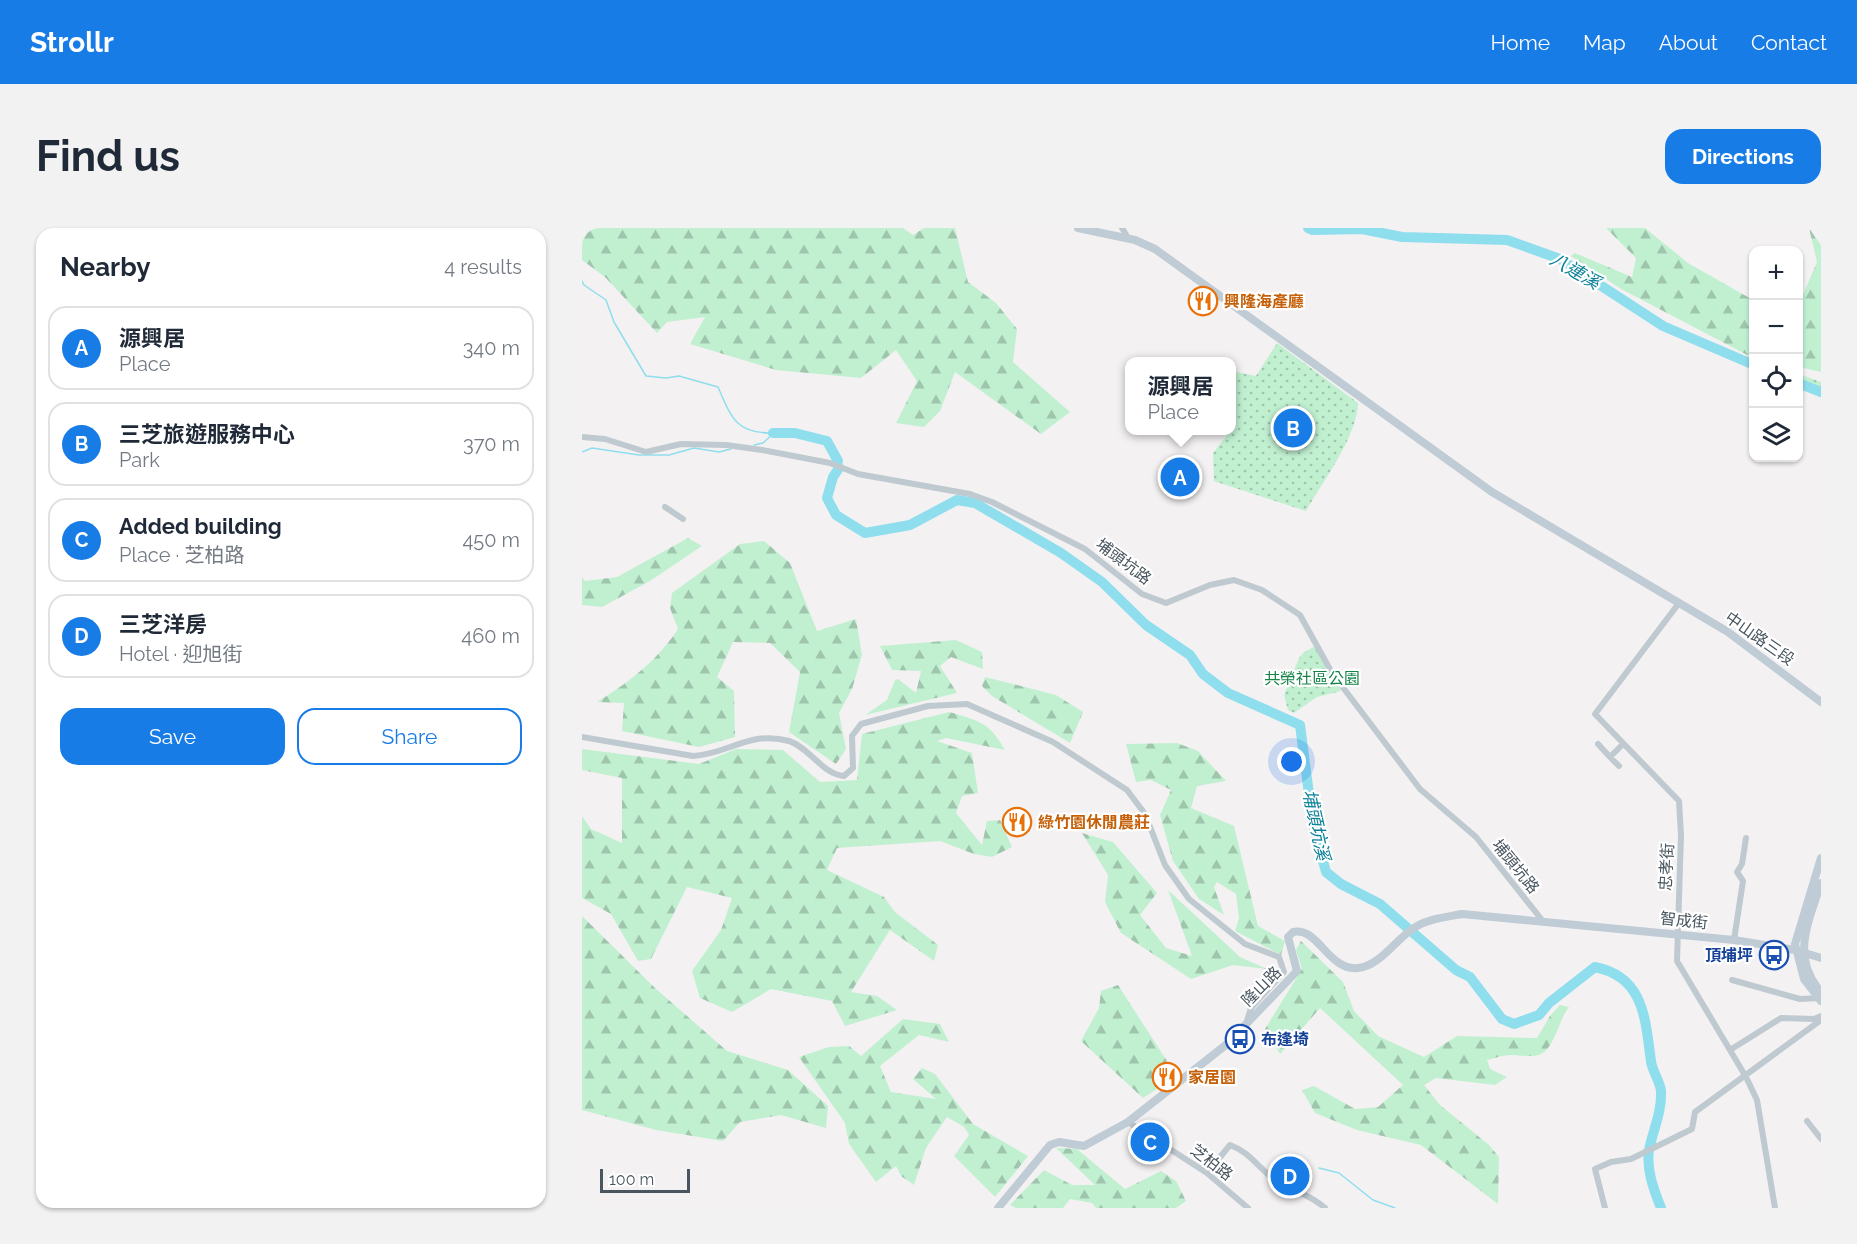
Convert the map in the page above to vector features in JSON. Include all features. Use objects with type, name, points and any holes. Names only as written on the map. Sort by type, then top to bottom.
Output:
[{"type":"street","name":"中山路三段","points":[[1078,228],[1128,239],[1155,249],[1236,310],[1269,331],[1492,492],[1756,651],[1821,702]]},
{"type":"street","points":[[1122,228],[1128,239]]},
{"type":"street","name":"埔頭坑路","points":[[582,437],[605,439],[646,452],[681,444],[762,450],[821,461],[858,474],[970,494],[992,501],[1086,549],[1142,594],[1166,603],[1210,585],[1234,580],[1262,590],[1300,615],[1332,673],[1400,763],[1434,803],[1476,837],[1542,920]]},
{"type":"street","points":[[665,507],[683,519]]},
{"type":"street","name":"忠孝街","points":[[1679,603],[1594,714],[1679,801],[1681,835],[1677,961],[1746,1077],[1757,1100],[1775,1208]]},
{"type":"street","points":[[582,737],[693,756],[710,754],[748,739],[781,740],[801,747],[832,772],[844,776],[853,768],[852,736],[861,724],[928,706],[967,704],[985,710],[1053,742],[1127,790],[1145,814],[1165,865],[1189,899],[1245,944],[1279,957],[1284,972],[1251,1008],[1247,1021]]},
{"type":"street","points":[[1598,744],[1619,766]]},
{"type":"street","points":[[1610,757],[1623,744]]},
{"type":"street","points":[[1734,940],[1743,881],[1737,872],[1742,864],[1746,838]]},
{"type":"street","points":[[1732,980],[1800,999],[1820,997],[1799,951],[1821,858]]},
{"type":"street","points":[[1799,951],[1821,883]]},
{"type":"street","name":"隆山路","points":[[998,1208],[1050,1145],[1059,1142],[1084,1146],[1128,1122],[1227,1044],[1297,971],[1288,937],[1293,932],[1306,933],[1338,964],[1352,969],[1368,965],[1403,935],[1430,920],[1462,914],[1542,920]]},
{"type":"street","name":"智成街","points":[[1542,920],[1734,940],[1799,951],[1821,958]]},
{"type":"street","points":[[1730,1050],[1781,1018],[1814,1019],[1821,1016]]},
{"type":"street","points":[[1605,1208],[1595,1169],[1643,1154],[1692,1129],[1695,1112],[1746,1077],[1821,1020]]},
{"type":"street","points":[[1807,1121],[1821,1139]]},
{"type":"street","name":"芝柏路","points":[[1128,1122],[1207,1173],[1248,1208]]},
{"type":"street","points":[[1207,1173],[1230,1145],[1243,1150],[1274,1179],[1314,1198],[1325,1208]]},
{"type":"green space","points":[[582,228],[903,228],[913,235],[924,228],[955,228],[968,282],[996,303],[1017,329],[1013,362],[1070,412],[1041,434],[955,372],[940,411],[924,427],[896,423],[917,381],[896,350],[861,378],[776,370],[690,344],[705,317],[667,322],[657,333],[605,277],[582,260]]},
{"type":"green space","points":[[1606,228],[1645,228],[1688,263],[1749,298],[1749,356],[1621,289],[1571,256],[1575,253],[1632,277],[1636,258]]},
{"type":"green space","points":[[1809,228],[1821,245],[1821,372],[1803,368],[1803,295],[1817,262]]},
{"type":"green space","points":[[1277,343],[1358,403],[1352,430],[1346,444],[1306,511],[1214,481],[1213,453],[1227,435],[1236,435],[1236,372],[1256,376]]},
{"type":"green space","points":[[1803,375],[1821,382],[1821,397],[1803,390]]},
{"type":"green space","points":[[688,538],[702,546],[650,581],[602,607],[582,605],[582,577],[585,581],[617,577]]},
{"type":"green space","points":[[764,541],[790,563],[817,631],[856,619],[862,655],[852,689],[839,713],[846,749],[836,764],[789,732],[800,672],[770,643],[733,642],[717,677],[734,691],[735,737],[699,747],[622,731],[624,703],[597,702],[642,670],[678,629],[670,608],[672,593],[740,544]]},
{"type":"green space","points":[[956,640],[982,652],[983,669],[951,657],[940,666],[957,693],[865,715],[887,700],[895,680],[898,679],[916,693],[921,671],[892,670],[880,646]]},
{"type":"green space","name":"共榮社區公園","points":[[1315,646],[1341,691],[1317,697],[1294,713],[1288,710],[1284,695],[1299,658]]},
{"type":"green space","points":[[985,677],[1056,695],[1083,712],[1070,743],[992,696],[982,686]]},
{"type":"green space","points":[[949,712],[983,724],[994,734],[1005,750],[946,738],[937,741],[972,753],[978,793],[962,796],[956,813],[982,845],[987,821],[1000,820],[1012,847],[992,857],[974,854],[940,841],[837,848],[827,870],[884,897],[895,912],[938,945],[934,961],[890,930],[851,992],[877,996],[897,1010],[845,1026],[832,1001],[771,989],[732,1012],[700,998],[692,971],[721,930],[732,898],[687,887],[651,959],[638,961],[611,914],[582,898],[582,816],[591,829],[622,843],[622,778],[582,770],[582,749],[699,764],[736,749],[783,750],[820,782],[857,780],[862,734]]},
{"type":"green space","points":[[1177,743],[1198,751],[1226,781],[1197,786],[1191,808],[1234,826],[1258,926],[1285,941],[1281,955],[1235,931],[1239,918],[1236,894],[1217,882],[1214,887],[1224,915],[1199,899],[1173,861],[1160,815],[1171,790],[1151,780],[1136,782],[1126,744]]},
{"type":"green space","points":[[1082,833],[1113,842],[1157,893],[1140,915],[1166,948],[1192,956],[1168,890],[1240,957],[1267,969],[1233,965],[1191,979],[1121,933],[1105,902],[1108,875]]},
{"type":"green space","points":[[582,916],[655,988],[727,1051],[788,1070],[828,1106],[826,1128],[781,1115],[740,1122],[723,1141],[656,1130],[582,1110]]},
{"type":"green space","points":[[1301,941],[1343,982],[1354,1011],[1378,1036],[1424,1057],[1457,1036],[1537,1038],[1550,1016],[1560,1005],[1569,1007],[1553,1040],[1542,1053],[1533,1056],[1508,1055],[1487,1060],[1490,1069],[1507,1077],[1495,1085],[1436,1078],[1424,1085],[1440,1105],[1489,1145],[1499,1157],[1498,1204],[1421,1145],[1357,1130],[1315,1113],[1302,1090],[1314,1086],[1355,1109],[1378,1107],[1403,1085],[1320,1008],[1280,1054],[1265,1029],[1302,969],[1296,950]]},
{"type":"green space","points":[[1118,985],[1167,1061],[1152,1071],[1157,1089],[1143,1098],[1081,1041],[1099,1008],[1101,991]]},
{"type":"green space","points":[[903,1019],[940,1024],[949,1042],[919,1035],[880,1066],[891,1092],[936,1099],[913,1079],[922,1068],[935,1074],[973,1124],[1028,1156],[995,1197],[954,1156],[969,1135],[964,1127],[947,1117],[926,1148],[914,1185],[901,1176],[896,1166],[876,1182],[849,1144],[845,1123],[799,1057],[829,1047],[849,1046],[861,1056]]},
{"type":"green space","points":[[1056,1148],[1077,1149],[1125,1189],[1161,1171],[1176,1181],[1186,1201],[1176,1208],[1096,1208],[1092,1203],[1070,1199],[1063,1208],[1016,1208],[1010,1205],[1044,1170],[1072,1185],[1095,1185]]},
{"type":"waterway","name":"八連溪","points":[[1308,228],[1313,230],[1362,229],[1402,237],[1507,240],[1560,259],[1663,326],[1749,363]]},
{"type":"waterway","points":[[582,281],[584,285],[606,300],[614,322],[646,376],[666,378],[679,376],[718,387],[731,415],[737,422],[751,430],[773,433]]},
{"type":"waterway","name":"八連溪","points":[[1803,385],[1821,392]]},
{"type":"waterway","name":"埔頭坑溪","points":[[773,433],[795,433],[827,441],[838,461]]},
{"type":"waterway","name":"埔頭坑溪","points":[[754,445],[763,443],[773,434]]},
{"type":"waterway","name":"埔頭坑溪","points":[[582,452],[592,448],[639,455],[669,455],[694,448],[719,452],[731,449]]},
{"type":"waterway","name":"埔頭坑溪","points":[[839,468],[833,477],[827,498],[836,515],[865,533],[910,525],[957,500],[975,503],[1061,553],[1102,582],[1146,625],[1190,655],[1203,674],[1228,693],[1300,725],[1313,825],[1326,872],[1341,884],[1380,904],[1456,970],[1470,977],[1502,1019],[1514,1024],[1539,1015],[1549,1003],[1595,967],[1612,972],[1624,980],[1640,1002],[1652,1065],[1661,1091],[1660,1106],[1648,1157],[1651,1180],[1661,1208]]},
{"type":"waterway","points":[[1319,1168],[1339,1173],[1373,1200],[1395,1208]]},
{"type":"place","name":"興隆海產廳","points":[[1203,301]]},
{"type":"place","name":"三芝旅遊服務中心","points":[[1293,428]]},
{"type":"place","name":"源興居","points":[[1180,477]]},
{"type":"place","name":"綠竹園休閒農莊","points":[[1017,822]]},
{"type":"place","name":"頂埔坪","points":[[1774,955]]},
{"type":"place","name":"布逢埼","points":[[1240,1039]]},
{"type":"place","name":"家居園","points":[[1167,1077]]},
{"type":"place","name":"Added building","points":[[1150,1142]]},
{"type":"place","name":"三芝洋房","points":[[1290,1176]]}]
